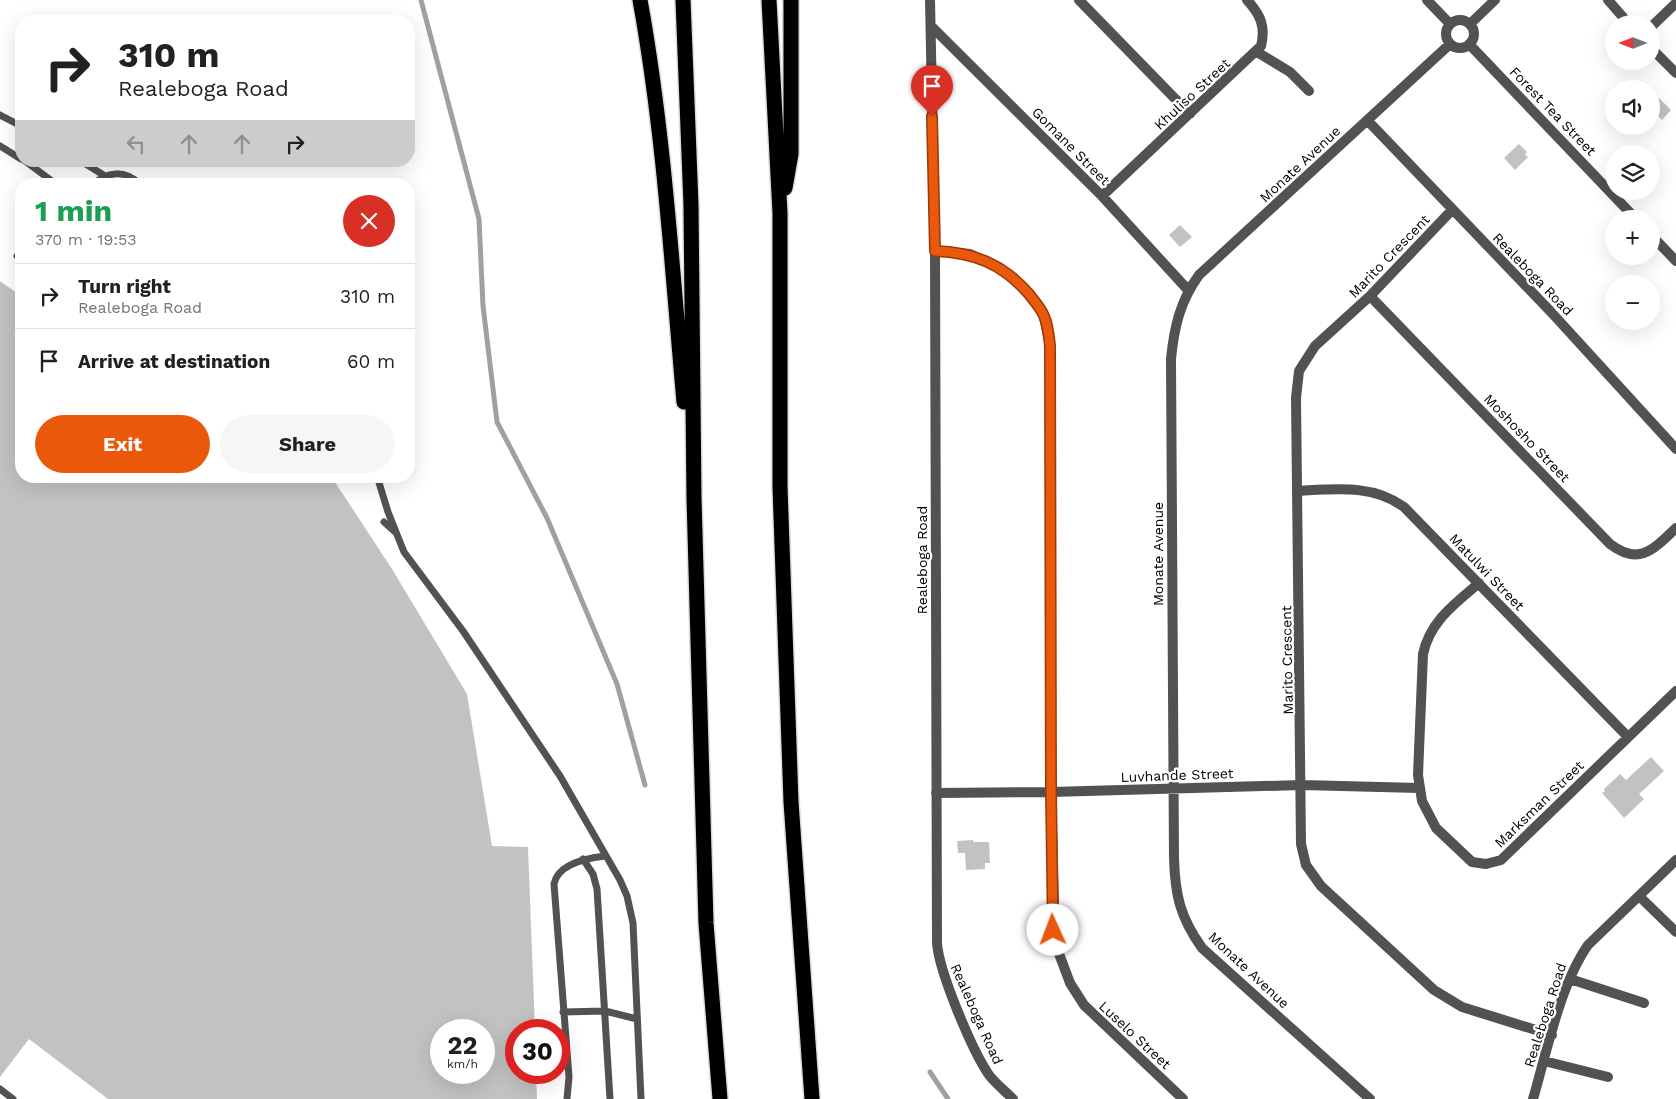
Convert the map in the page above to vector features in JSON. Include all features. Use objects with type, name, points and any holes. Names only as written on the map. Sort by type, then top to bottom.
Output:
[{"type":"highway","points":[[640,0],[658,124],[694,498]]},
{"type":"highway","points":[[683,0],[691,204],[694,498],[706,923],[720,1099]]},
{"type":"highway","points":[[769,0],[780,213],[780,488],[790,773],[812,1099]]},
{"type":"highway","points":[[780,213],[791,154],[791,0]]},
{"type":"street","name":"Realeboga Road","points":[[930,0],[935,251],[937,943],[940,963],[984,1066],[997,1084],[1014,1099]]},
{"type":"street","points":[[1079,0],[1190,114]]},
{"type":"street","points":[[1247,0],[1256,9],[1263,24],[1263,38],[1257,52],[1290,72],[1309,91]]},
{"type":"street","points":[[1427,0],[1450,24]]},
{"type":"street","points":[[1470,24],[1495,0]]},
{"type":"street","points":[[1608,0],[1621,15]]},
{"type":"street","points":[[1660,18],[1676,3]]},
{"type":"street","points":[[1462,20],[1470,24],[1474,34],[1469,44],[1459,48],[1450,44],[1446,34],[1450,24],[1462,20]]},
{"type":"street","name":"Gomane Street","points":[[931,26],[1102,196],[1188,290]]},
{"type":"street","name":"Monate Avenue","points":[[1370,1099],[1202,948],[1182,916],[1174,887],[1171,359],[1178,315],[1188,290],[1199,276],[1450,44]]},
{"type":"street","name":"Forest Tea Street","points":[[1469,44],[1627,210]]},
{"type":"street","name":"Khuliso Street","points":[[1102,196],[1257,52]]},
{"type":"street","points":[[1660,57],[1676,73]]},
{"type":"street","name":"Realeboga Road","points":[[1368,121],[1551,312],[1676,449]]},
{"type":"street","name":"Marito Crescent","points":[[1452,210],[1370,296],[1315,346],[1299,371],[1296,398],[1302,785],[1301,844],[1306,865],[1321,886],[1434,990],[1462,1007],[1552,1035]]},
{"type":"street","points":[[1660,244],[1676,261]]},
{"type":"street","name":"Luselo Street","points":[[935,251],[970,254],[999,267],[1015,279],[1037,304],[1044,316],[1048,329],[1050,346],[1051,792],[1053,930],[1055,943],[1070,983],[1084,1005],[1183,1099]]},
{"type":"street","name":"Moshosho Street","points":[[1370,296],[1610,544],[1623,553],[1638,555],[1658,544],[1676,528]]},
{"type":"street","name":"Matulwi Street","points":[[1297,491],[1365,490],[1392,498],[1404,507],[1480,583],[1628,737]]},
{"type":"street","name":"Marksman Street","points":[[1480,583],[1438,620],[1427,636],[1423,654],[1419,788],[1428,814],[1442,835],[1472,862],[1493,863],[1502,860],[1676,691]]},
{"type":"street","name":"Luvhande Street","points":[[936,793],[1051,792],[1302,785],[1419,788]]},
{"type":"street","name":"Realeboga Road","points":[[1533,1099],[1570,979],[1579,958],[1588,945],[1676,860]]},
{"type":"street","points":[[1638,896],[1676,932]]},
{"type":"street","points":[[1570,979],[1644,1003]]},
{"type":"street","points":[[1544,1061],[1608,1077]]},
{"type":"lane","points":[[0,115],[15,123]]},
{"type":"lane","points":[[0,146],[15,155]]},
{"type":"lane","points":[[33,167],[48,178]]},
{"type":"lane","points":[[91,167],[105,176]]},
{"type":"lane","points":[[102,178],[122,174],[132,178]]},
{"type":"lane","points":[[380,483],[388,512],[404,552],[462,631],[560,776],[620,880],[631,910],[641,1099]]},
{"type":"lane","points":[[384,522],[397,534]]},
{"type":"lane","points":[[567,1099],[568,1077],[554,884],[558,875],[583,859],[605,856]]},
{"type":"lane","points":[[583,859],[593,874],[598,889],[610,1099]]},
{"type":"lane","points":[[563,1012],[605,1011],[637,1019]]},
{"type":"lane","points":[[0,1089],[14,1099]]},
{"type":"building","points":[[1660,99],[1671,110],[1662,120],[1660,118]]},
{"type":"building","points":[[1519,144],[1527,152],[1525,155],[1528,157],[1515,170],[1504,158]]},
{"type":"building","points":[[1180,225],[1192,237],[1180,247],[1169,235]]},
{"type":"building","points":[[0,281],[15,292],[15,483],[336,483],[392,569],[467,694],[492,846],[528,847],[535,1019],[505,1019],[505,1084],[536,1084],[537,1099],[108,1099],[29,1039],[0,1077]]},
{"type":"building","points":[[1651,757],[1664,771],[1639,794],[1644,799],[1624,818],[1602,793],[1620,774],[1626,780]]},
{"type":"building","points":[[973,840],[973,842],[989,842],[990,863],[985,863],[985,869],[966,870],[965,853],[958,853],[957,841]]},
{"type":"waterway","points":[[421,0],[479,219],[483,306],[497,422],[547,518],[617,684],[645,785]]},
{"type":"waterway","points":[[930,1072],[948,1099]]},
{"type":"route","points":[[932,116],[932,188],[935,251],[970,254],[999,267],[1015,279],[1037,304],[1044,316],[1048,329],[1050,346],[1053,930]]}]
